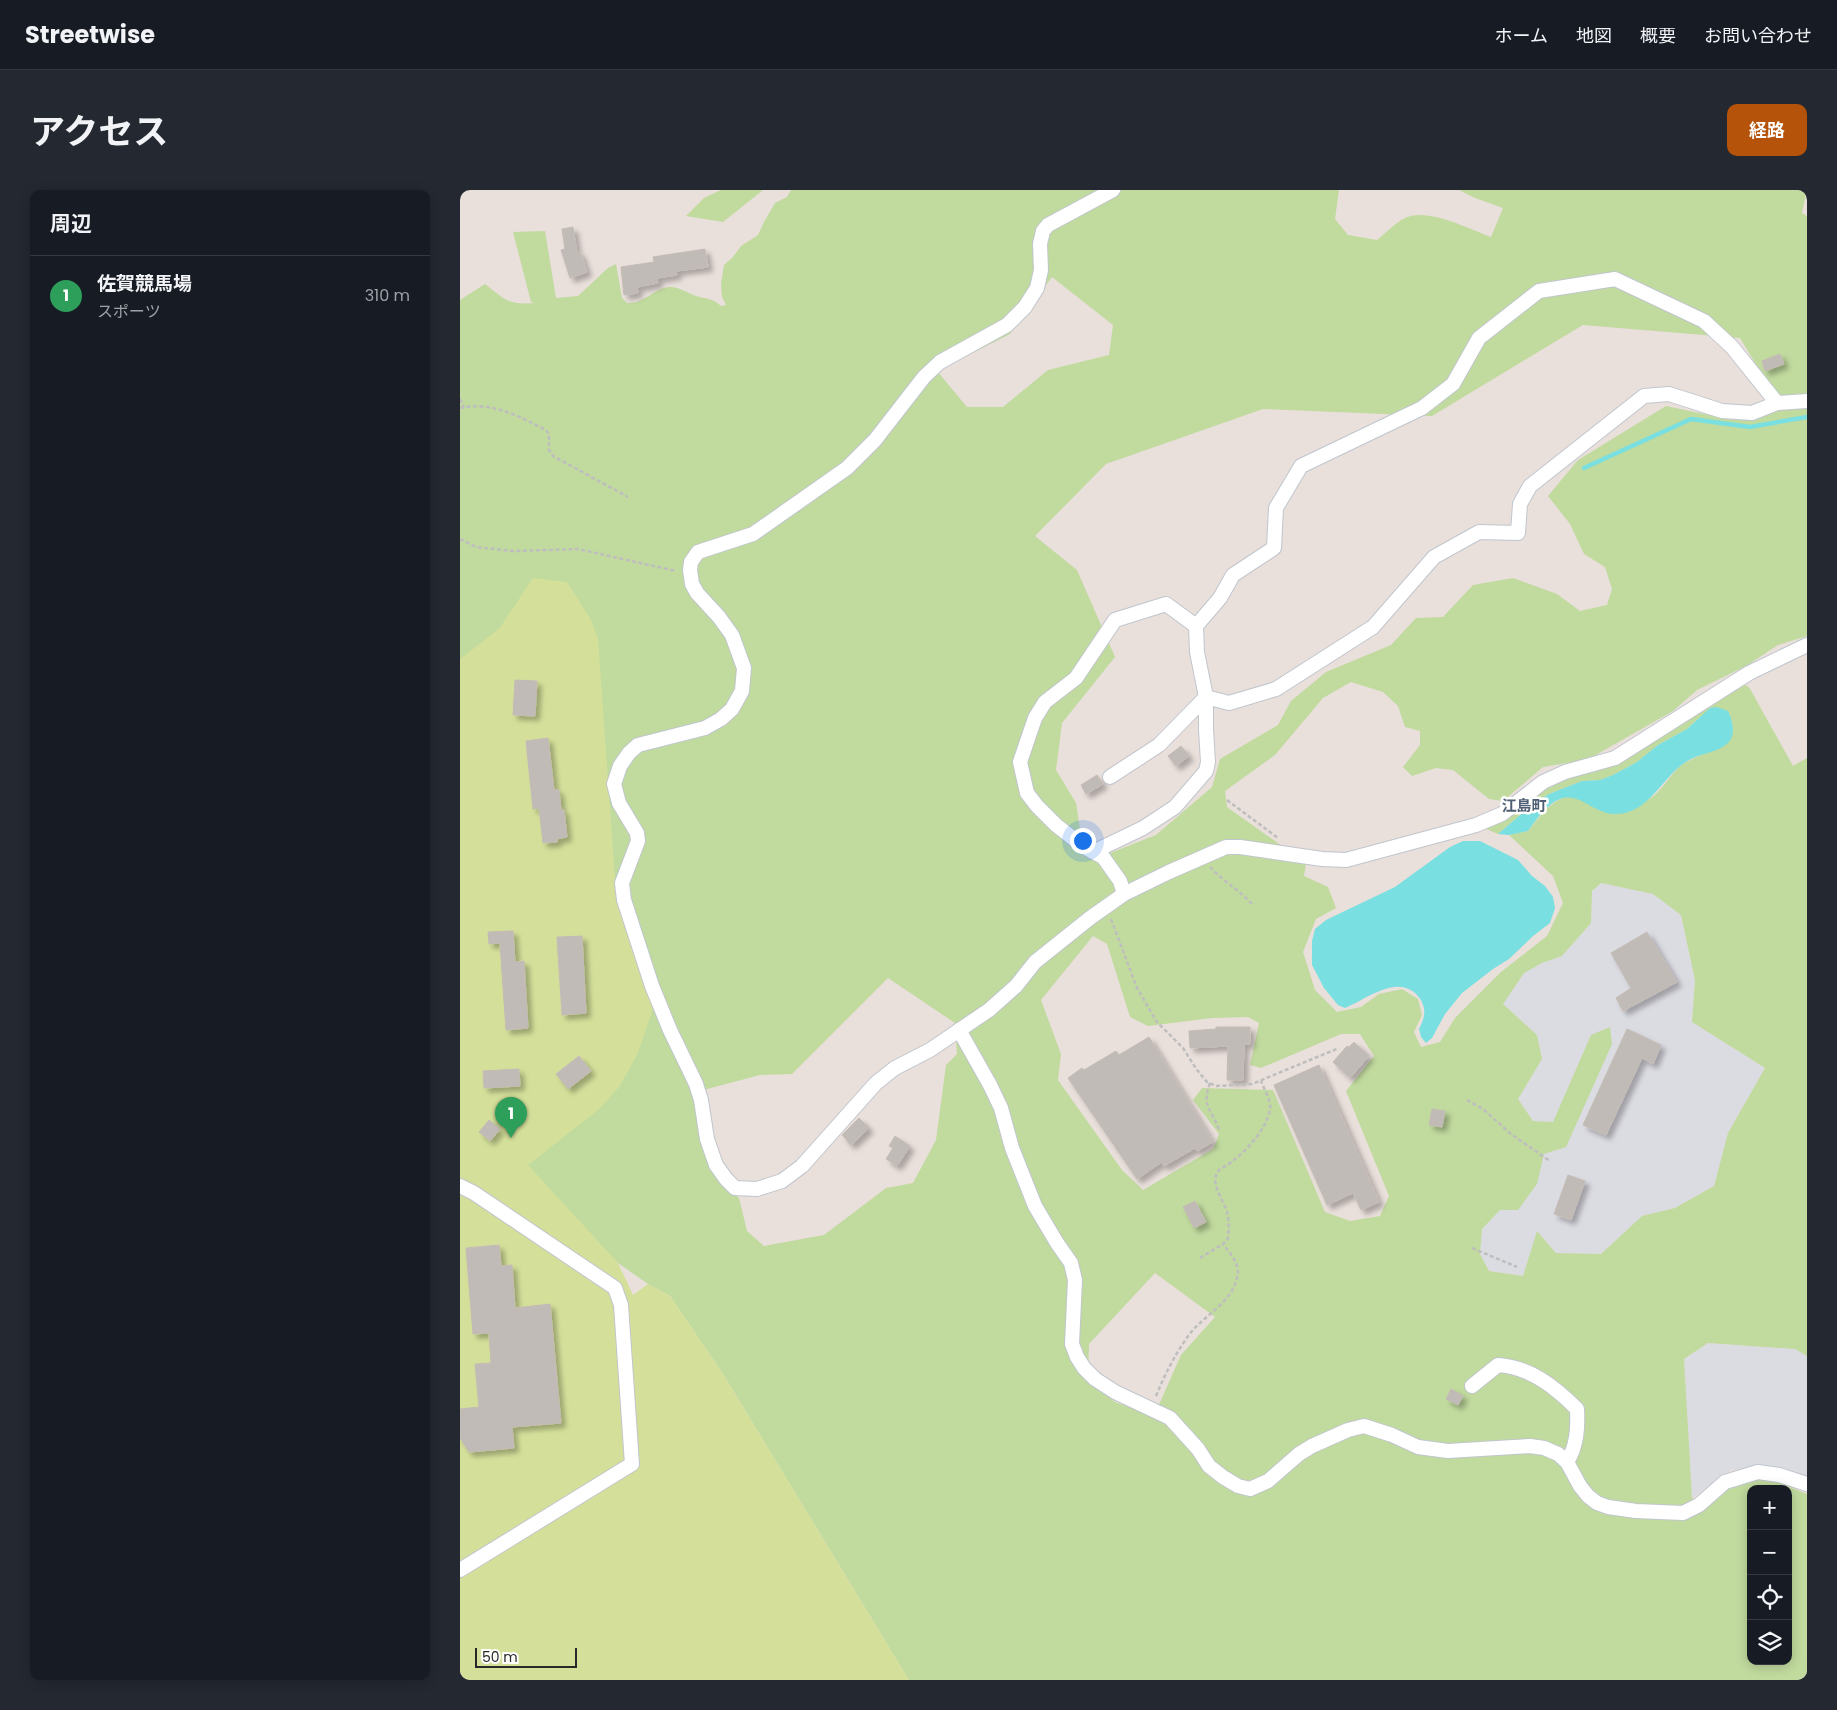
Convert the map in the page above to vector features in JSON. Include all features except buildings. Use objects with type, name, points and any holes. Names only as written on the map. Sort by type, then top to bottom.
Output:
[{"type":"street","points":[[1113,190],[1048,225],[1043,231],[1040,244],[1041,270],[1037,288],[1024,307],[1007,325],[940,362],[924,377],[875,440],[847,468],[752,534],[698,552],[691,562],[692,584],[697,593],[719,616],[732,635],[744,668],[742,691],[732,709],[721,719],[705,728],[638,745],[629,753],[620,766],[614,784],[619,803],[637,833],[638,841],[622,883],[624,900],[652,986],[670,1030],[696,1084],[701,1100],[707,1140],[716,1165],[735,1188],[757,1189],[782,1181],[802,1166],[876,1083],[895,1068],[930,1050],[989,1010],[1016,986],[1036,962],[1106,906],[1124,894],[1168,872],[1226,847],[1240,847],[1322,859],[1346,860],[1476,825],[1502,814],[1543,782],[1565,772],[1614,758],[1748,673],[1807,645]]},
{"type":"street","points":[[1093,852],[1143,828],[1175,807],[1206,771],[1208,762],[1206,697],[1197,652],[1196,626],[1220,598],[1233,575],[1274,548],[1276,508],[1301,466],[1422,408],[1453,384],[1479,338],[1539,291],[1615,279],[1704,321],[1732,347],[1778,403]]},
{"type":"street","points":[[1206,697],[1229,703],[1276,689],[1373,627],[1434,557],[1479,532],[1518,533],[1520,504],[1530,486],[1644,396],[1669,394],[1722,411],[1752,413],[1778,403],[1807,401]]},
{"type":"street","points":[[1124,894],[1120,881],[1103,857],[1084,848],[1056,825],[1037,806],[1027,793],[1020,762],[1036,718],[1045,702],[1076,678],[1115,620],[1166,604],[1196,626]]},
{"type":"street","points":[[1110,777],[1159,745],[1206,697]]},
{"type":"street","points":[[959,1030],[1001,1108],[1012,1148],[1035,1206],[1070,1263],[1075,1280],[1072,1344],[1077,1357],[1084,1368],[1115,1392],[1170,1418],[1210,1466],[1238,1486],[1250,1489],[1268,1481],[1299,1454],[1312,1446],[1348,1430],[1364,1426],[1392,1435],[1418,1447],[1448,1451],[1530,1446],[1544,1448],[1558,1454],[1567,1462],[1580,1486],[1597,1503],[1608,1507],[1636,1511],[1683,1513],[1699,1505],[1724,1482],[1758,1472],[1779,1475],[1807,1484]]},
{"type":"street","points":[[460,1186],[615,1288],[622,1305],[632,1464],[460,1570]]},
{"type":"street","points":[[1472,1386],[1498,1365],[1505,1365],[1535,1376],[1560,1391],[1576,1409],[1578,1426],[1572,1453],[1567,1462]]},
{"type":"path","points":[[460,399],[462,407],[481,406],[509,412],[546,430],[549,434],[549,450],[553,456],[628,497]]},
{"type":"path","points":[[460,539],[476,548],[528,551],[578,549],[677,571],[690,570]]},
{"type":"path","points":[[1227,800],[1274,837],[1281,840]]},
{"type":"path","points":[[1203,857],[1221,879],[1252,904]]},
{"type":"path","points":[[1106,906],[1137,988],[1157,1022],[1183,1048],[1197,1070],[1210,1083],[1216,1086],[1252,1084],[1339,1048]]},
{"type":"path","points":[[1200,1258],[1228,1239],[1229,1224],[1226,1209],[1215,1179],[1217,1173],[1222,1168],[1232,1162],[1247,1147],[1265,1122],[1270,1109],[1261,1081]]},
{"type":"path","points":[[1210,1083],[1206,1093],[1206,1103],[1219,1130]]},
{"type":"path","points":[[1467,1100],[1550,1161]]},
{"type":"path","points":[[1151,1409],[1160,1385],[1182,1346],[1203,1319],[1220,1305],[1230,1293],[1237,1278],[1236,1261],[1223,1244]]},
{"type":"path","points":[[1472,1248],[1517,1267]]},
{"type":"shaded area","points":[[1601,883],[1653,894],[1681,915],[1695,980],[1692,1022],[1765,1068],[1728,1133],[1714,1186],[1675,1208],[1642,1216],[1601,1254],[1556,1253],[1537,1231],[1523,1276],[1489,1271],[1480,1254],[1482,1229],[1500,1210],[1537,1184],[1544,1154],[1591,1035],[1553,1123],[1533,1121],[1518,1099],[1542,1059],[1537,1035],[1503,1004],[1524,973],[1542,963],[1562,956],[1591,923],[1592,891]]},
{"type":"shaded area","points":[[1708,1343],[1795,1349],[1807,1356],[1807,1479],[1770,1467],[1731,1470],[1692,1498],[1684,1359]]},
{"type":"green space","points":[[721,190],[763,190],[723,222],[686,216],[704,198]]},
{"type":"green space","points":[[791,190],[1339,190],[1335,219],[1348,235],[1377,240],[1401,220],[1414,215],[1425,215],[1448,220],[1491,237],[1503,208],[1459,190],[1807,190],[1802,213],[1807,216],[1807,636],[1778,645],[1746,666],[1697,690],[1673,711],[1594,756],[1543,767],[1503,801],[1489,799],[1453,770],[1436,768],[1412,776],[1403,767],[1420,745],[1420,731],[1405,727],[1398,706],[1383,692],[1351,682],[1323,698],[1275,755],[1225,791],[1227,807],[1306,863],[1304,876],[1328,887],[1336,908],[1316,919],[1303,952],[1315,990],[1337,1012],[1361,1007],[1379,994],[1402,989],[1418,999],[1422,1015],[1414,1032],[1421,1047],[1440,1042],[1455,1018],[1501,972],[1547,936],[1563,903],[1553,876],[1509,835],[1528,831],[1546,809],[1564,798],[1579,799],[1601,811],[1632,805],[1653,797],[1678,768],[1726,742],[1731,735],[1732,724],[1728,711],[1701,716],[1687,729],[1658,745],[1637,762],[1613,775],[1600,780],[1582,781],[1549,794],[1532,805],[1498,834],[1484,828],[1547,783],[1614,760],[1740,683],[1749,687],[1793,766],[1807,758],[1807,1356],[1795,1349],[1708,1343],[1684,1359],[1692,1498],[1707,1506],[1731,1484],[1767,1478],[1784,1485],[1747,1485],[1747,1665],[1792,1665],[1792,1488],[1807,1494],[1807,1680],[909,1680],[723,1374],[670,1296],[648,1284],[514,1190],[460,777],[460,300],[485,284],[512,302],[535,303],[531,302],[513,232],[545,231],[556,298],[578,296],[608,268],[616,264],[622,298],[627,303],[639,301],[659,290],[670,287],[712,300],[721,306],[726,305],[722,297],[721,284],[724,265],[741,246],[758,235],[775,203],[787,197]],"holes":[[[1052,277],[1113,325],[1109,355],[1048,370],[1003,407],[967,407],[937,371],[1010,334]],[[1583,325],[1740,338],[1783,409],[1733,420],[1666,406],[1578,460],[1548,496],[1570,524],[1584,554],[1605,567],[1612,589],[1607,605],[1580,611],[1557,594],[1513,578],[1473,585],[1443,617],[1416,618],[1391,645],[1326,672],[1291,701],[1278,725],[1220,759],[1212,787],[1156,835],[1095,859],[1084,855],[1076,803],[1056,770],[1062,723],[1115,657],[1077,570],[1035,536],[1106,464],[1263,409],[1432,416]],[[1601,883],[1653,894],[1681,915],[1695,980],[1692,1022],[1765,1068],[1728,1133],[1714,1186],[1675,1208],[1642,1216],[1601,1254],[1556,1253],[1537,1231],[1523,1276],[1489,1271],[1480,1254],[1482,1229],[1500,1210],[1518,1210],[1537,1184],[1544,1154],[1566,1147],[1612,1044],[1610,1027],[1591,1035],[1553,1122],[1533,1121],[1518,1099],[1542,1059],[1537,1035],[1503,1004],[1524,973],[1542,963],[1562,956],[1591,923],[1592,891]],[[1093,936],[1107,944],[1130,1017],[1148,1026],[1212,1018],[1248,1017],[1259,1023],[1250,1065],[1261,1068],[1341,1034],[1360,1034],[1374,1056],[1346,1091],[1389,1196],[1380,1216],[1350,1221],[1325,1212],[1273,1090],[1202,1088],[1193,1100],[1219,1134],[1213,1149],[1143,1190],[1122,1170],[1058,1080],[1061,1054],[1041,1000]],[[888,978],[955,1023],[957,1054],[946,1065],[936,1140],[913,1183],[886,1188],[824,1235],[764,1246],[747,1231],[739,1198],[716,1178],[692,1093],[760,1075],[792,1074]],[[1155,1273],[1215,1317],[1181,1355],[1154,1416],[1115,1402],[1088,1381],[1089,1344]]]},
{"type":"green space","points":[[533,578],[567,582],[591,620],[598,639],[615,879],[624,925],[653,1009],[637,1055],[619,1087],[598,1110],[528,1165],[618,1263],[633,1295],[648,1284],[670,1296],[723,1374],[909,1680],[460,1680],[460,659],[499,629]]},
{"type":"water","points":[[1717,707],[1728,711],[1733,728],[1731,740],[1719,749],[1689,760],[1637,808],[1626,813],[1614,814],[1600,811],[1574,798],[1560,799],[1542,813],[1528,831],[1509,835],[1498,834],[1532,805],[1549,794],[1582,781],[1600,780],[1613,775],[1637,762],[1658,745],[1687,729],[1710,708]]},
{"type":"water","points":[[1463,841],[1480,841],[1518,860],[1532,876],[1545,886],[1553,897],[1555,908],[1550,923],[1509,959],[1462,993],[1445,1014],[1432,1038],[1426,1043],[1421,1037],[1419,1029],[1424,1015],[1423,1004],[1413,991],[1404,987],[1384,989],[1345,1008],[1338,1005],[1324,988],[1312,965],[1312,941],[1315,929],[1326,920],[1395,887],[1450,847]]},
{"type":"waterway","points":[[1584,468],[1691,419],[1750,427],[1807,417]]},
{"type":"place","name":"佐賀競馬場","points":[[511,1138]]},
{"type":"district","name":"江島町","points":[[1524,805]]}]
